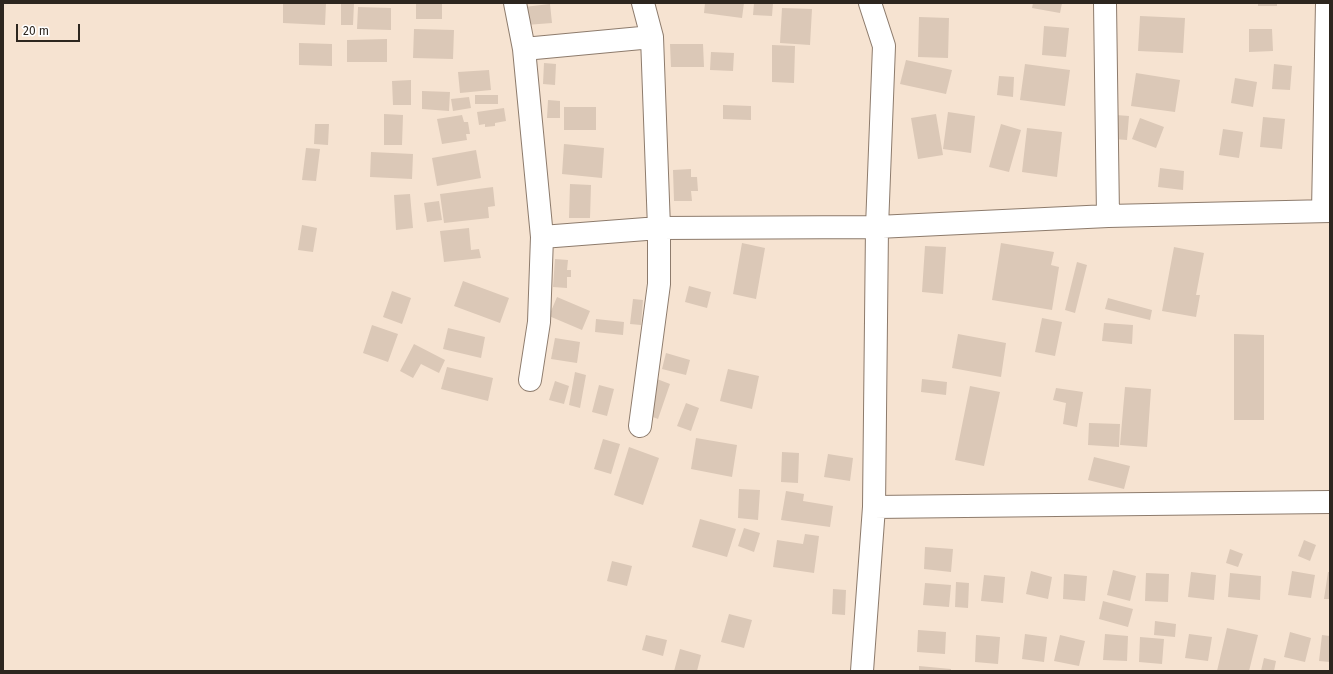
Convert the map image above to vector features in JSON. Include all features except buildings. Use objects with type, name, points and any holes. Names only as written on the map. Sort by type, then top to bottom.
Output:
[{"type":"street","points":[[515,3],[524,49],[542,237],[539,322],[530,380]]},
{"type":"street","points":[[640,426],[659,284],[659,228],[652,37],[643,3]]},
{"type":"street","points":[[862,671],[874,507],[877,227],[884,46],[870,3]]},
{"type":"street","points":[[1105,3],[1108,216]]},
{"type":"street","points":[[542,237],[659,228],[877,227],[1108,216],[1327,211],[1326,3]]},
{"type":"street","points":[[524,49],[652,37]]},
{"type":"street","points":[[874,507],[1330,502]]}]
